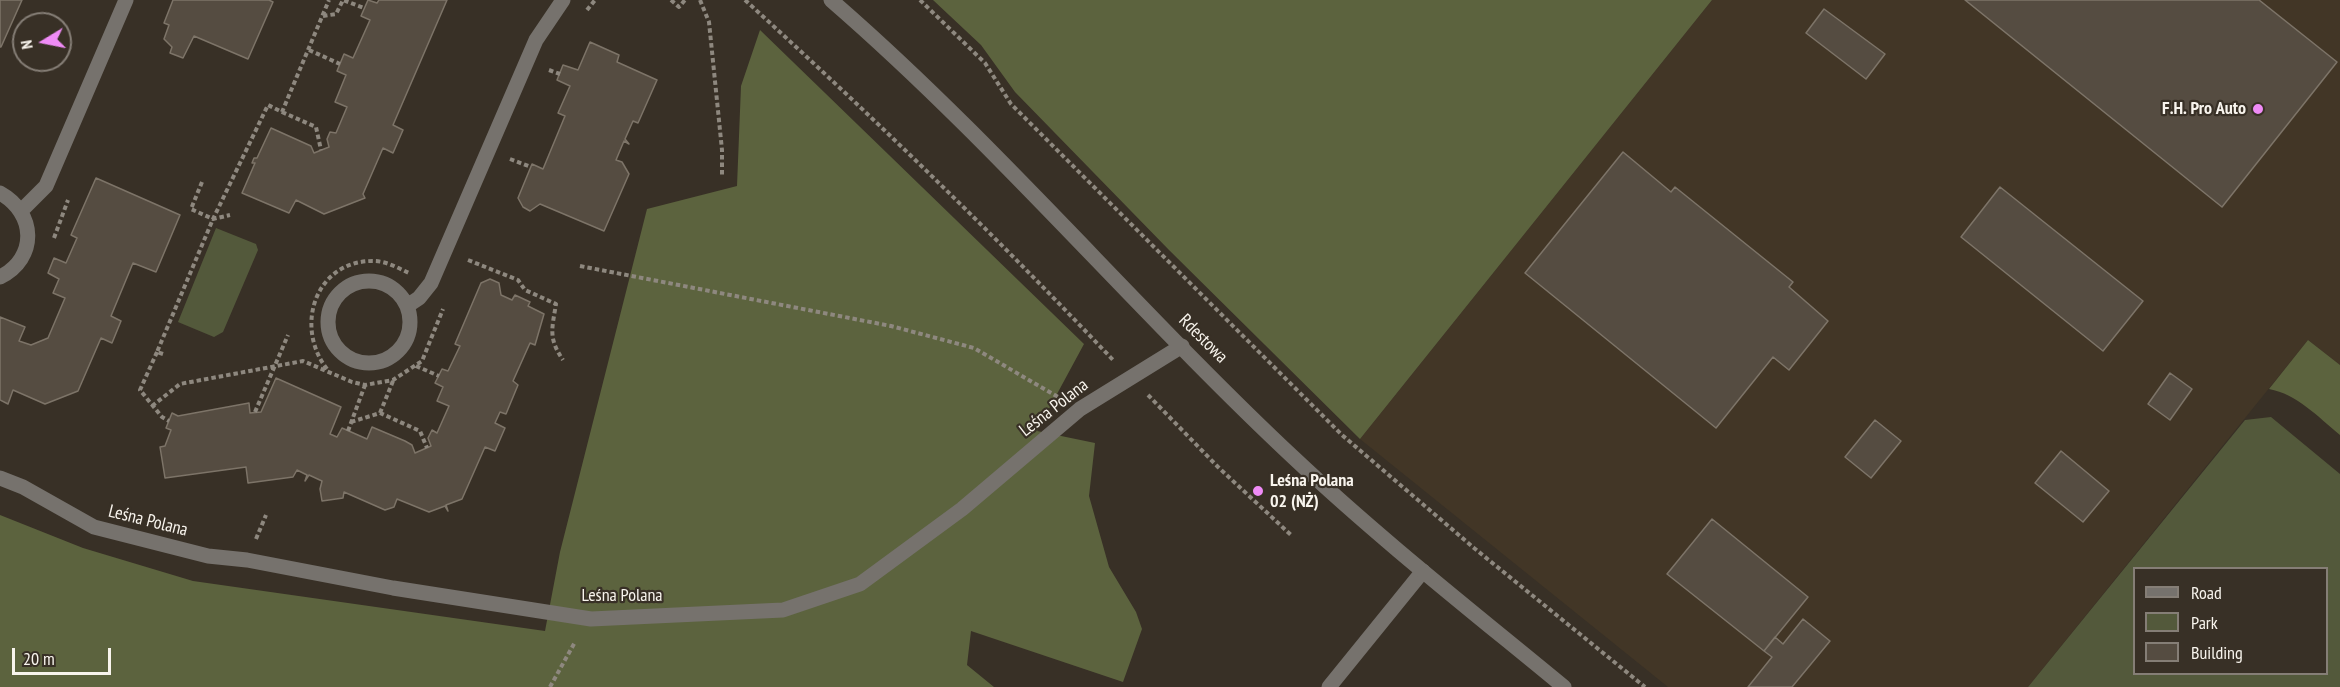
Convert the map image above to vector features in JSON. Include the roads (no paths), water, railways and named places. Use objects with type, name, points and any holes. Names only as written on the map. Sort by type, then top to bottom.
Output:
[{"type":"street","points":[[21,211],[46,186],[126,0]]},
{"type":"street","points":[[407,306],[419,298],[431,283],[536,40],[562,0]]},
{"type":"street","name":"Rdestowa","points":[[831,0],[913,74],[1294,458],[1423,571],[1564,687]]},
{"type":"street","points":[[0,193],[12,200],[21,211],[27,225],[28,241],[24,255],[15,268],[0,278]]},
{"type":"street","points":[[370,281],[392,288],[407,306],[410,332],[400,349],[384,361],[371,364],[346,357],[332,339],[328,316],[332,305],[338,295],[357,283],[370,281]]},
{"type":"street","name":"Leśna Polana","points":[[0,478],[23,487],[94,527],[208,556],[247,560],[393,588],[591,619],[783,610],[860,584],[962,509],[1080,409],[1182,346]]},
{"type":"street","points":[[1329,687],[1423,571]]},
{"type":"place","name":"F.H. Pro Auto","points":[[2258,109]]},
{"type":"place","name":"Leśna Polana 02 (NŻ)","points":[[1258,491]]}]
